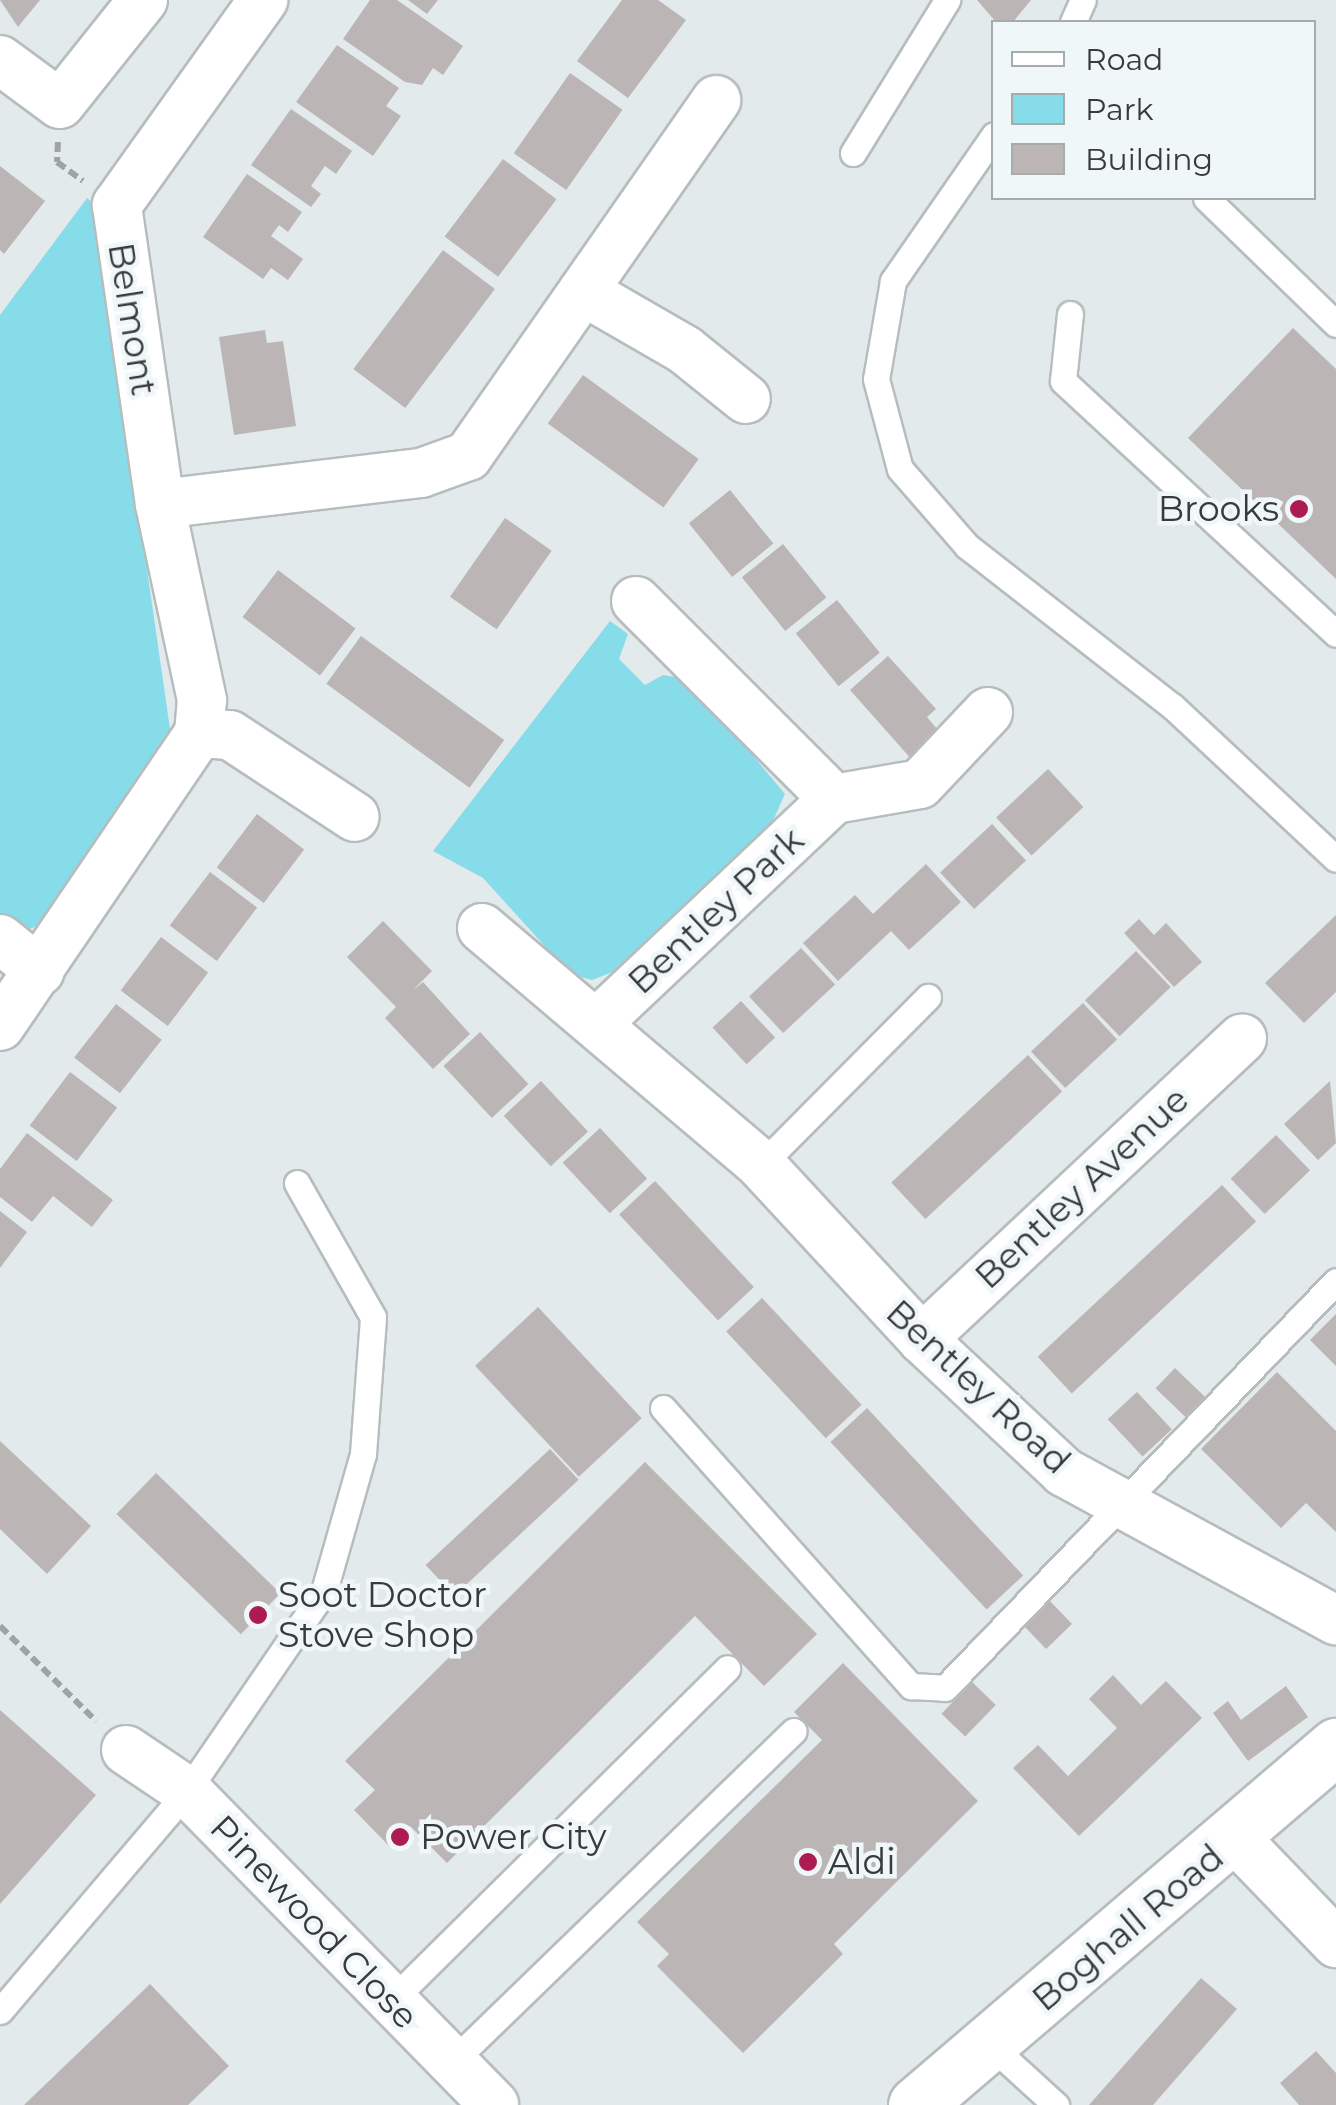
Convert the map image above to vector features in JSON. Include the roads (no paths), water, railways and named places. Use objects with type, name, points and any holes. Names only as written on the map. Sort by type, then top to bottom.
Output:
[{"type":"street","points":[[0,60],[60,104],[143,0]]},
{"type":"street","name":"Belmont","points":[[199,733],[202,700],[160,504],[117,205],[263,0]]},
{"type":"street","points":[[160,504],[420,473],[468,456],[716,100]]},
{"type":"street","points":[[583,292],[685,350],[746,399]]},
{"type":"street","name":"Bentley Park","points":[[636,601],[834,799]]},
{"type":"street","name":"Bentley Park","points":[[598,1022],[834,799],[920,784],[988,712]]},
{"type":"street","points":[[0,1026],[199,733],[230,736],[355,817]]},
{"type":"street","name":"Bentley Park","points":[[482,928],[598,1022],[760,1165]]},
{"type":"street","points":[[0,939],[40,971]]},
{"type":"street","name":"Bentley Avenue","points":[[922,1339],[1242,1038]]},
{"type":"street","name":"Bentley Road","points":[[760,1165],[922,1339],[1064,1472],[1336,1620]]},
{"type":"street","name":"Boghall Road","points":[[916,2105],[1235,1838],[1336,1746]]},
{"type":"street","name":"Pinewood Close","points":[[126,1750],[187,1791],[494,2105]]},
{"type":"street","points":[[1235,1838],[1336,1943]]},
{"type":"lane","points":[[852,153],[947,0]]},
{"type":"lane","points":[[991,139],[893,281],[876,380],[900,470],[967,546],[1172,706],[1336,860]]},
{"type":"lane","points":[[1208,200],[1336,324]]},
{"type":"lane","points":[[1070,314],[1063,381],[1336,634]]},
{"type":"lane","points":[[760,1165],[928,996]]},
{"type":"lane","points":[[0,2010],[187,1791],[324,1591],[364,1454],[372,1317],[297,1183]]},
{"type":"lane","points":[[663,1408],[911,1686],[945,1688],[1117,1504],[1336,1281]]},
{"type":"lane","points":[[391,2001],[727,1668]]},
{"type":"lane","points":[[451,2063],[794,1731]]},
{"type":"lane","points":[[989,2044],[1056,2105]]},
{"type":"place","name":"Brooks","points":[[1299,509]]},
{"type":"place","name":"Soot Doctor Stove Shop","points":[[258,1615]]},
{"type":"place","name":"Power City","points":[[400,1837]]},
{"type":"place","name":"Aldi","points":[[808,1862]]}]
